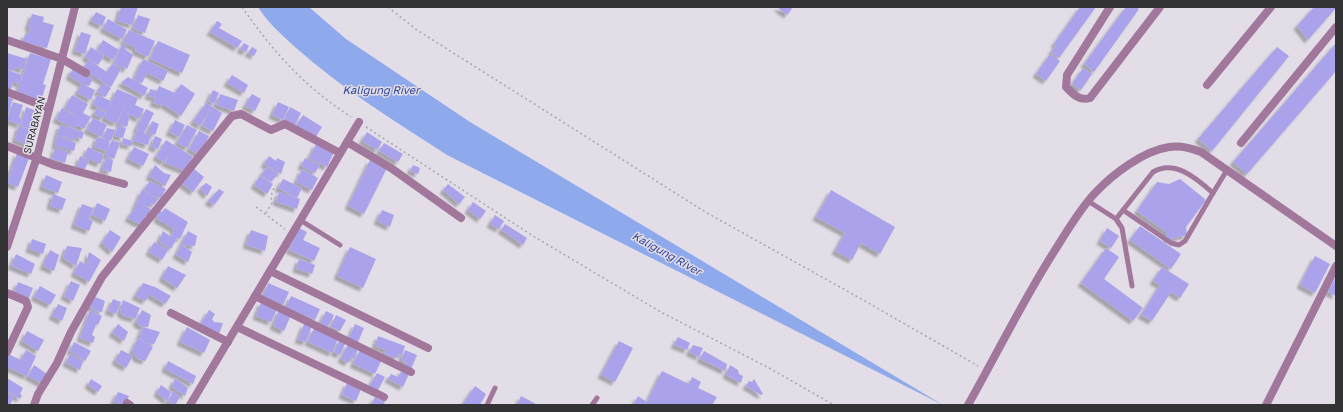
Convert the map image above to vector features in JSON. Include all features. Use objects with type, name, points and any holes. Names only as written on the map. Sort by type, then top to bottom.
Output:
[{"type":"street","name":"SURABAYAN","points":[[7,247],[37,157],[75,7]]},
{"type":"street","points":[[1110,7],[1067,75],[1066,87],[1077,98],[1085,100],[1090,98],[1160,7]]},
{"type":"street","points":[[1207,85],[1271,7]]},
{"type":"street","points":[[1241,143],[1336,27]]},
{"type":"street","points":[[7,40],[62,59],[86,73]]},
{"type":"street","points":[[7,92],[49,108]]},
{"type":"street","points":[[36,404],[102,277],[232,116],[241,114],[271,130],[285,124],[340,153]]},
{"type":"street","points":[[190,405],[359,122]]},
{"type":"street","points":[[347,142],[391,168],[461,218]]},
{"type":"street","points":[[7,146],[54,165],[124,184]]},
{"type":"street","points":[[968,405],[987,372],[1031,286],[1088,201],[1108,179],[1128,165],[1154,152],[1170,147],[1185,147],[1201,152],[1225,173],[1336,246]]},
{"type":"street","points":[[1266,405],[1336,266]]},
{"type":"street","points":[[270,270],[428,348]]},
{"type":"street","points":[[7,293],[26,301],[28,307],[7,352]]},
{"type":"street","points":[[255,296],[411,372]]},
{"type":"street","points":[[171,313],[228,342]]},
{"type":"street","points":[[237,327],[384,397]]},
{"type":"lane","points":[[1116,218],[1153,172],[1160,168],[1171,167],[1179,169],[1213,193]]},
{"type":"lane","points":[[1123,210],[1171,243],[1179,245],[1185,241],[1225,173]]},
{"type":"lane","points":[[1088,201],[1116,218],[1122,228],[1132,286]]},
{"type":"lane","points":[[300,220],[340,245]]},
{"type":"lane","points":[[487,405],[495,388]]},
{"type":"lane","points":[[592,405],[597,398]]},
{"type":"path","points":[[242,7],[274,51],[288,66],[335,106],[533,236],[659,311],[769,368],[834,405]]},
{"type":"path","points":[[388,7],[417,30],[707,213],[865,301],[987,372]]},
{"type":"path","points":[[266,213],[272,203],[271,196],[275,185]]},
{"type":"path","points":[[256,207],[266,213],[292,234]]},
{"type":"water","name":"Kaligung River","points":[[258,7],[309,7],[346,39],[470,122],[943,405],[447,155],[369,104],[331,77],[280,33]]},
{"type":"building","points":[[121,7],[138,7],[132,25],[117,21]]},
{"type":"building","points":[[777,7],[793,7],[787,15]]},
{"type":"building","points":[[1080,7],[1096,7],[1059,58],[1051,52],[1056,45],[1054,44]]},
{"type":"building","points":[[1126,7],[1136,7],[1139,9],[1094,72],[1084,64]]},
{"type":"building","points":[[1314,7],[1336,8],[1308,40],[1297,26]]},
{"type":"building","points":[[96,12],[106,17],[102,26],[91,21]]},
{"type":"building","points":[[32,14],[44,17],[43,22],[54,25],[47,48],[23,42],[25,34],[28,35],[30,28],[28,27]]},
{"type":"building","points":[[138,15],[150,19],[145,33],[133,29]]},
{"type":"building","points":[[108,19],[127,30],[122,39],[103,29]]},
{"type":"building","points":[[217,21],[222,24],[219,28],[242,41],[237,48],[210,32]]},
{"type":"building","points":[[129,30],[155,41],[148,57],[135,51],[136,48],[123,42]]},
{"type":"building","points":[[81,32],[91,35],[85,54],[75,51]]},
{"type":"building","points":[[103,40],[119,50],[113,60],[97,50]]},
{"type":"building","points":[[158,41],[190,55],[182,73],[150,59]]},
{"type":"building","points":[[244,43],[249,46],[246,52],[240,49]]},
{"type":"building","points":[[1336,43],[1336,71],[1247,174],[1233,162]]},
{"type":"building","points":[[122,44],[126,46],[125,49],[133,55],[127,69],[114,64]]},
{"type":"building","points":[[91,47],[104,56],[98,65],[85,57]]},
{"type":"building","points":[[252,47],[257,50],[254,56],[248,53]]},
{"type":"building","points":[[1277,47],[1289,56],[1212,151],[1198,139]]},
{"type":"building","points":[[7,53],[27,59],[23,70],[15,67],[14,71],[7,69]]},
{"type":"building","points":[[30,53],[51,59],[43,84],[46,85],[41,101],[17,94]]},
{"type":"building","points":[[1050,54],[1060,61],[1046,81],[1036,74]]},
{"type":"building","points":[[143,59],[168,71],[163,81],[147,73],[142,83],[134,79]]},
{"type":"building","points":[[89,60],[107,72],[112,64],[121,69],[111,87],[83,69]]},
{"type":"building","points":[[73,68],[93,79],[89,86],[82,84],[69,76]]},
{"type":"building","points":[[1083,68],[1092,74],[1081,90],[1072,84]]},
{"type":"building","points":[[7,70],[22,75],[20,84],[13,82],[11,89],[7,88]]},
{"type":"building","points":[[232,75],[248,85],[244,93],[227,83]]},
{"type":"building","points":[[128,77],[148,88],[144,96],[121,83]]},
{"type":"building","points":[[103,83],[111,88],[105,97],[97,92]]},
{"type":"building","points":[[82,84],[95,90],[91,100],[77,93]]},
{"type":"building","points":[[181,84],[195,94],[181,116],[163,104],[163,106],[153,103],[155,98],[148,96],[150,89],[157,91],[159,86],[175,93]]},
{"type":"building","points":[[117,89],[138,98],[135,105],[144,109],[139,119],[124,111],[130,115],[127,127],[118,123],[129,97],[116,123],[105,119],[106,113]]},
{"type":"building","points":[[213,90],[219,93],[214,104],[208,101]]},
{"type":"building","points":[[220,94],[238,100],[234,111],[216,105]]},
{"type":"building","points":[[252,94],[261,99],[255,111],[245,106]]},
{"type":"building","points":[[72,95],[88,104],[83,113],[91,117],[84,129],[76,125],[74,129],[56,119],[62,108],[80,119],[65,108]]},
{"type":"building","points":[[97,95],[111,101],[107,111],[93,105]]},
{"type":"building","points":[[8,97],[13,99],[7,117],[7,99]]},
{"type":"building","points":[[13,102],[23,105],[19,117],[22,119],[20,125],[7,120]]},
{"type":"building","points":[[278,102],[289,107],[283,120],[272,115]]},
{"type":"building","points":[[206,103],[222,113],[213,131],[202,126],[211,109],[200,126],[193,121]]},
{"type":"building","points":[[26,107],[40,112],[36,130],[21,126]]},
{"type":"building","points":[[290,107],[301,113],[295,125],[284,120]]},
{"type":"building","points":[[97,108],[106,113],[102,119],[94,114]]},
{"type":"building","points":[[146,109],[154,113],[144,133],[151,135],[148,145],[133,141],[137,130],[143,132],[136,129]]},
{"type":"building","points":[[303,115],[322,127],[315,138],[296,126]]},
{"type":"building","points":[[93,118],[107,125],[101,137],[87,130]]},
{"type":"building","points":[[175,120],[185,125],[179,137],[169,132]]},
{"type":"building","points":[[152,121],[159,124],[155,135],[148,132]]},
{"type":"building","points":[[60,125],[84,132],[82,139],[76,137],[75,140],[57,135]]},
{"type":"building","points":[[118,125],[126,128],[123,138],[115,136]]},
{"type":"building","points":[[187,125],[197,130],[187,148],[177,143]]},
{"type":"building","points":[[19,126],[33,130],[28,145],[15,140]]},
{"type":"building","points":[[107,128],[115,130],[111,141],[103,138]]},
{"type":"building","points":[[199,131],[209,136],[199,155],[189,149]]},
{"type":"building","points":[[367,132],[382,142],[377,150],[362,141]]},
{"type":"building","points":[[57,135],[76,143],[74,151],[55,146]]},
{"type":"building","points":[[155,136],[162,139],[158,149],[151,147]]},
{"type":"building","points":[[97,137],[110,141],[107,151],[94,147]]},
{"type":"building","points":[[123,138],[133,141],[131,146],[122,144]]},
{"type":"building","points":[[112,140],[120,143],[114,159],[105,155]]},
{"type":"building","points":[[166,140],[193,157],[185,171],[165,163],[170,153],[164,162],[156,157]]},
{"type":"building","points":[[384,143],[403,154],[398,162],[379,151]]},
{"type":"building","points":[[316,144],[334,152],[327,167],[309,158]]},
{"type":"building","points":[[88,147],[104,155],[100,164],[84,157]]},
{"type":"building","points":[[134,147],[149,154],[143,166],[128,159]]},
{"type":"building","points":[[55,148],[68,152],[65,163],[52,159]]},
{"type":"building","points":[[17,153],[29,158],[18,187],[7,183]]},
{"type":"building","points":[[80,156],[89,161],[84,170],[77,167]]},
{"type":"building","points":[[269,156],[276,161],[277,158],[285,162],[281,174],[264,164]]},
{"type":"building","points":[[106,157],[113,160],[111,172],[102,170]]},
{"type":"building","points":[[305,158],[320,165],[315,173],[301,166]]},
{"type":"building","points":[[370,160],[387,168],[364,214],[348,206]]},
{"type":"building","points":[[155,165],[164,173],[171,175],[165,186],[149,176]]},
{"type":"building","points":[[413,165],[420,168],[418,174],[410,171]]},
{"type":"building","points":[[267,167],[278,174],[271,182],[261,175]]},
{"type":"building","points":[[193,168],[204,177],[193,192],[181,183]]},
{"type":"building","points":[[302,169],[318,178],[312,190],[296,182]]},
{"type":"building","points":[[46,175],[62,182],[58,193],[42,187]]},
{"type":"building","points":[[260,176],[273,184],[267,194],[254,185]]},
{"type":"building","points":[[283,179],[302,188],[297,198],[278,188]]},
{"type":"building","points":[[1180,179],[1206,200],[1186,227],[1187,235],[1167,240],[1166,232],[1137,211],[1157,182],[1169,184]]},
{"type":"building","points":[[150,181],[166,189],[161,198],[151,195],[144,189]]},
{"type":"building","points":[[206,183],[212,187],[207,196],[200,188]]},
{"type":"building","points":[[448,184],[465,197],[459,204],[443,190]]},
{"type":"building","points":[[219,189],[224,192],[214,205],[208,201]]},
{"type":"building","points":[[142,190],[158,199],[154,205],[152,203],[149,207],[143,205],[151,209],[147,217],[141,215],[147,218],[143,225],[128,218],[133,210],[138,212],[134,209]]},
{"type":"building","points":[[831,190],[895,227],[880,254],[861,243],[852,260],[835,251],[845,233],[816,217]]},
{"type":"building","points":[[279,192],[300,199],[297,209],[276,202]]},
{"type":"building","points":[[53,194],[66,199],[62,210],[50,206]]},
{"type":"building","points":[[473,202],[486,211],[480,219],[468,210]]},
{"type":"building","points":[[97,203],[110,209],[105,221],[92,215]]},
{"type":"building","points":[[82,204],[93,208],[89,219],[93,221],[89,231],[74,225]]},
{"type":"building","points":[[165,208],[188,222],[180,239],[177,238],[171,249],[159,241],[163,231],[171,237],[174,229],[157,219],[159,211],[162,212]]},
{"type":"building","points":[[382,210],[394,215],[390,227],[377,221]]},
{"type":"building","points":[[495,215],[504,221],[499,229],[490,224]]},
{"type":"building","points":[[505,224],[527,238],[523,245],[501,230]]},
{"type":"building","points":[[1140,226],[1181,254],[1171,269],[1130,240]]},
{"type":"building","points":[[299,228],[307,232],[303,240],[320,248],[314,261],[289,250]]},
{"type":"building","points":[[1107,228],[1119,236],[1111,248],[1100,241]]},
{"type":"building","points":[[110,230],[121,237],[112,252],[102,243]]},
{"type":"building","points":[[251,230],[268,236],[265,251],[246,245]]},
{"type":"building","points":[[188,231],[197,236],[195,246],[182,245],[192,252],[188,262],[176,255]]},
{"type":"building","points":[[32,239],[46,244],[43,254],[29,249]]},
{"type":"building","points":[[154,242],[168,250],[162,260],[149,252]]},
{"type":"building","points":[[67,246],[82,248],[76,266],[63,258]]},
{"type":"building","points":[[350,247],[376,259],[363,288],[337,276]]},
{"type":"building","points":[[1106,248],[1119,257],[1104,279],[1143,308],[1133,321],[1081,283]]},
{"type":"building","points":[[50,250],[59,255],[54,271],[43,266]]},
{"type":"building","points":[[89,252],[101,260],[89,282],[74,273],[80,261],[86,265]]},
{"type":"building","points":[[16,254],[35,264],[31,274],[11,266]]},
{"type":"building","points":[[1315,256],[1330,264],[1315,293],[1300,285]]},
{"type":"building","points":[[299,259],[315,265],[312,274],[296,269]]},
{"type":"building","points":[[168,266],[186,275],[177,288],[162,278]]},
{"type":"building","points":[[1162,267],[1189,284],[1180,298],[1171,292],[1152,321],[1141,315],[1160,285],[1153,281]]},
{"type":"building","points":[[1336,276],[1336,296],[1328,292]]},
{"type":"building","points":[[71,281],[80,285],[73,301],[64,296]]},
{"type":"building","points":[[18,282],[33,288],[29,298],[14,292]]},
{"type":"building","points":[[143,283],[155,287],[171,296],[165,304],[150,295],[145,301],[135,296]]},
{"type":"building","points":[[268,283],[289,292],[283,305],[263,296]]},
{"type":"building","points":[[40,286],[56,295],[50,305],[34,297]]},
{"type":"building","points":[[93,296],[105,301],[102,312],[95,311],[90,307]]},
{"type":"building","points":[[291,296],[320,309],[315,320],[286,307]]},
{"type":"building","points":[[113,299],[121,302],[116,314],[108,311]]},
{"type":"building","points":[[123,300],[140,308],[135,319],[124,316],[120,312]]},
{"type":"building","points":[[261,302],[277,309],[271,322],[256,316]]},
{"type":"building","points":[[58,304],[67,308],[62,321],[52,316]]},
{"type":"building","points":[[90,310],[102,316],[98,325],[96,324],[92,335],[95,337],[93,343],[80,338]]},
{"type":"building","points":[[142,310],[151,315],[148,327],[140,326],[136,322]]},
{"type":"building","points":[[209,310],[215,314],[212,319],[214,322],[223,323],[219,334],[200,325]]},
{"type":"building","points":[[279,310],[291,315],[284,331],[273,326]]},
{"type":"building","points":[[326,311],[334,315],[328,327],[320,323]]},
{"type":"building","points":[[336,315],[346,320],[340,331],[331,327]]},
{"type":"building","points":[[118,324],[128,332],[124,341],[112,333]]},
{"type":"building","points":[[304,324],[312,326],[306,342],[298,340]]},
{"type":"building","points":[[355,324],[364,328],[358,342],[349,338]]},
{"type":"building","points":[[143,327],[160,332],[154,344],[146,343],[139,337]]},
{"type":"building","points":[[187,327],[210,340],[204,353],[180,342]]},
{"type":"building","points":[[314,328],[338,339],[332,353],[308,342]]},
{"type":"building","points":[[27,331],[44,340],[38,351],[22,341]]},
{"type":"building","points":[[378,336],[405,346],[402,355],[398,354],[397,358],[384,354],[386,350],[375,346]]},
{"type":"building","points":[[678,337],[690,343],[687,350],[674,345]]},
{"type":"building","points":[[138,338],[153,347],[145,361],[138,359],[132,351]]},
{"type":"building","points":[[340,339],[346,342],[340,355],[334,352]]},
{"type":"building","points":[[619,341],[633,348],[615,382],[601,375]]},
{"type":"building","points":[[74,342],[91,351],[85,361],[70,351]]},
{"type":"building","points":[[348,344],[358,349],[354,359],[351,357],[348,363],[341,359]]},
{"type":"building","points":[[693,345],[703,348],[699,357],[689,352]]},
{"type":"building","points":[[26,350],[36,356],[27,376],[7,367],[8,354],[21,360]]},
{"type":"building","points":[[121,350],[133,356],[126,368],[115,361]]},
{"type":"building","points":[[360,350],[382,359],[375,374],[353,364]]},
{"type":"building","points":[[405,350],[417,355],[411,369],[404,366],[409,354],[405,362],[401,360]]},
{"type":"building","points":[[704,351],[727,364],[725,371],[700,359]]},
{"type":"building","points":[[70,354],[83,361],[80,370],[66,363]]},
{"type":"building","points":[[168,361],[196,376],[193,384],[165,369]]},
{"type":"building","points":[[34,365],[47,374],[42,384],[28,376]]},
{"type":"building","points":[[730,365],[738,370],[739,374],[743,376],[741,383],[726,375]]},
{"type":"building","points":[[402,370],[409,374],[403,387],[388,379],[391,374],[398,377]]},
{"type":"building","points":[[662,371],[689,384],[692,377],[701,382],[698,388],[717,397],[712,405],[634,404],[638,396],[647,402]]},
{"type":"building","points":[[377,373],[385,377],[377,392],[369,387]]},
{"type":"building","points":[[7,378],[23,388],[20,394],[22,395],[20,399],[7,391]]},
{"type":"building","points":[[175,378],[188,388],[185,396],[172,387]]},
{"type":"building","points":[[91,379],[102,386],[98,392],[88,385]]},
{"type":"building","points":[[754,379],[763,394],[761,395],[746,386],[749,381],[752,382]]},
{"type":"building","points":[[347,383],[361,389],[356,401],[342,395]]},
{"type":"building","points":[[161,385],[171,392],[167,401],[157,393]]},
{"type":"building","points":[[475,386],[486,394],[480,405],[462,405]]},
{"type":"building","points":[[173,391],[180,397],[175,405],[168,402]]},
{"type":"building","points":[[118,392],[129,396],[125,405],[113,402]]},
{"type":"building","points":[[7,393],[14,397],[10,405],[7,405]]},
{"type":"building","points":[[521,396],[536,404],[536,405],[517,405]]},
{"type":"building","points":[[375,397],[385,402],[383,405],[371,405]]}]
